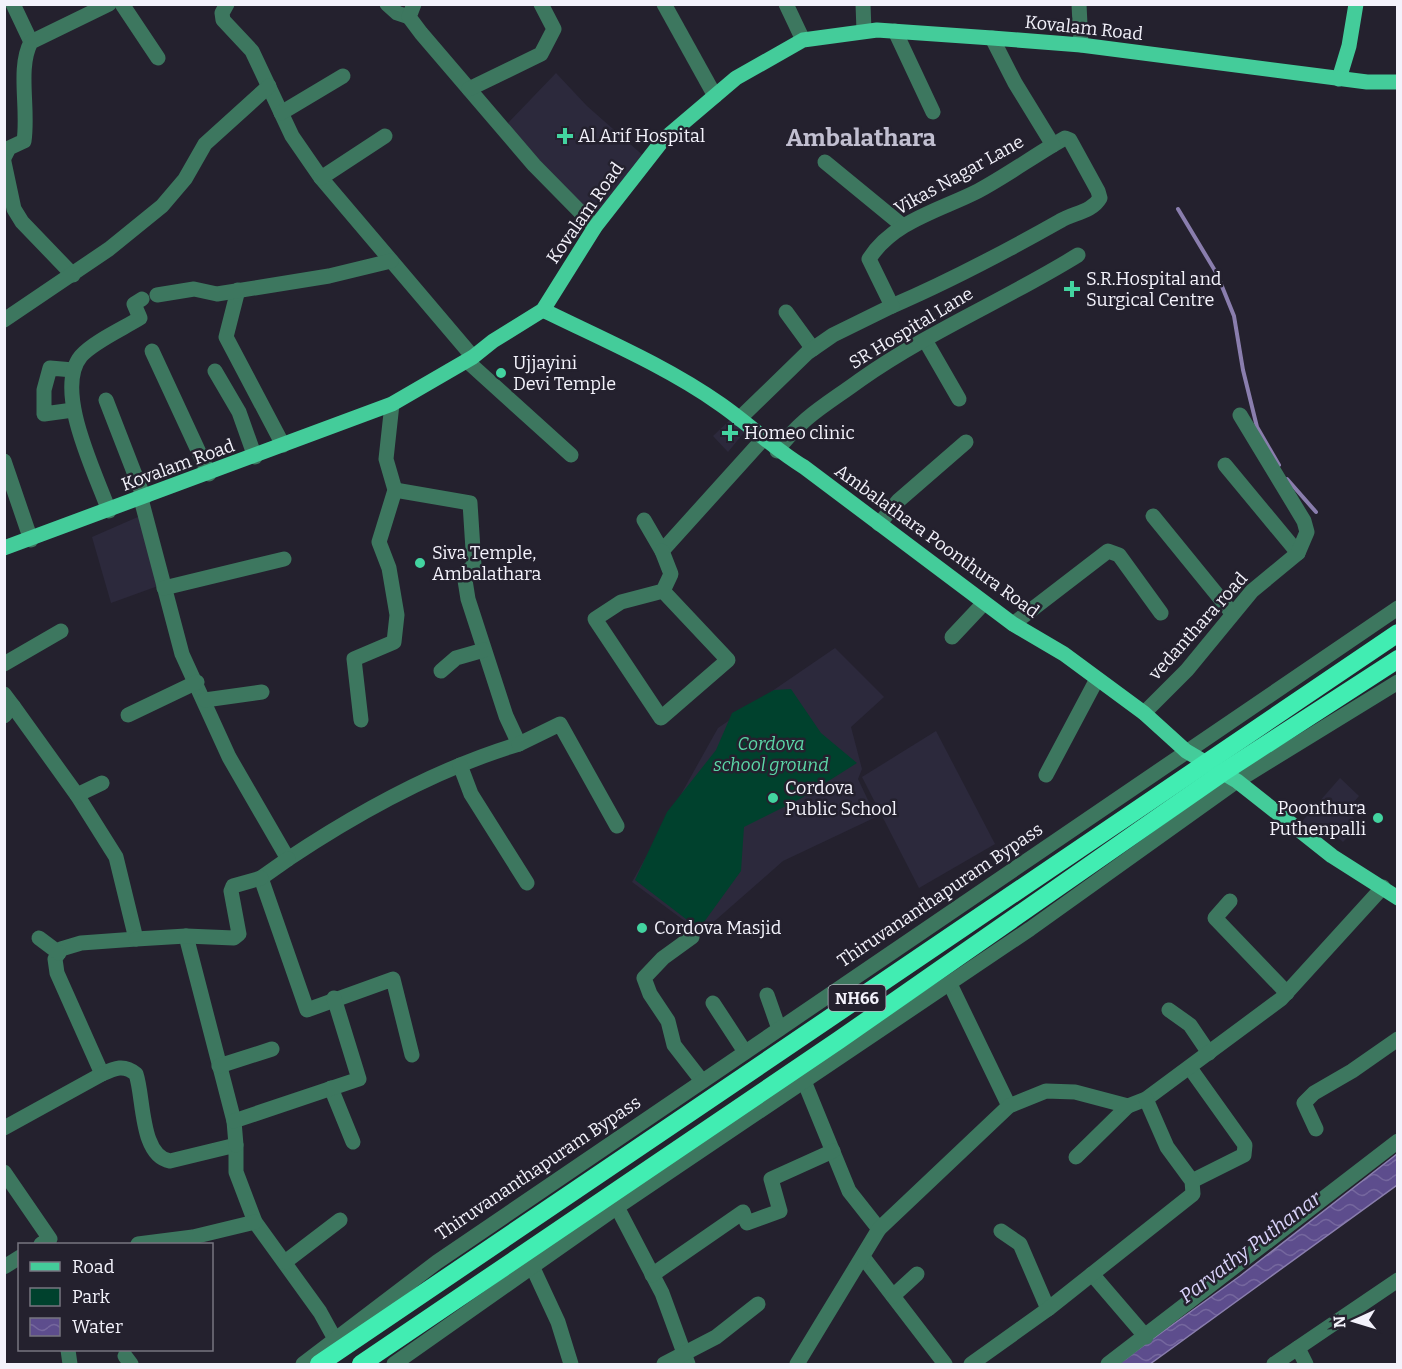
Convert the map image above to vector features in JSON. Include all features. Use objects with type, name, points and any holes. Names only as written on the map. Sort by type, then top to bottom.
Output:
[{"type":"highway","name":"NH66","points":[[319,1365],[1204,762],[1398,633]]},
{"type":"highway","name":"NH66","points":[[361,1365],[1229,777],[1398,659]]},
{"type":"main road","points":[[1338,79],[1349,46],[1356,4]]},
{"type":"main road","name":"Kovalam Road","points":[[4,548],[255,457],[392,404],[470,359],[493,340],[543,310],[595,227],[663,140],[736,78],[804,40],[864,32],[895,31],[1081,45],[1338,79],[1398,82]]},
{"type":"main road","name":"Ambalathara Poonthura Road","points":[[543,310],[638,357],[720,404],[777,451],[804,467],[984,603],[1144,713],[1186,751],[1229,777],[1332,856],[1398,898]]},
{"type":"street","points":[[14,4],[31,42]]},
{"type":"street","points":[[73,275],[22,222],[14,209],[4,160],[9,148],[24,141],[27,100],[24,58],[31,42],[109,4]]},
{"type":"street","points":[[122,4],[158,58]]},
{"type":"street","points":[[227,4],[222,14],[223,20],[252,51],[292,136],[321,178],[470,359],[571,455]]},
{"type":"street","points":[[387,4],[396,13],[412,11],[469,89],[564,198],[595,227]]},
{"type":"street","points":[[469,89],[541,54],[554,29],[541,4]]},
{"type":"street","points":[[664,4],[715,96]]},
{"type":"street","points":[[786,4],[804,40]]},
{"type":"street","points":[[863,4],[864,32]]},
{"type":"street","points":[[1079,4],[1081,45]]},
{"type":"street","points":[[895,31],[933,112]]},
{"type":"street","name":"Vikas Nagar Lane","points":[[892,306],[869,259],[903,226],[978,191],[1053,145],[1015,83],[992,38]]},
{"type":"street","points":[[281,113],[343,76]]},
{"type":"street","points":[[4,320],[73,275],[162,206],[185,179],[205,144],[268,86]]},
{"type":"street","points":[[321,178],[385,136]]},
{"type":"street","points":[[739,419],[813,349],[834,335],[952,280],[1063,219],[1096,204],[1100,198],[1098,191],[1070,140],[1065,138],[1053,145]]},
{"type":"street","points":[[825,162],[903,226]]},
{"type":"street","name":"SR Hospital Lane","points":[[777,451],[793,430],[814,410],[879,365],[1032,283],[1078,255]]},
{"type":"street","points":[[109,511],[73,410],[73,370],[82,355],[140,318],[134,304],[149,297],[194,289],[217,294],[329,276],[391,261]]},
{"type":"street","points":[[238,290],[226,337],[283,445]]},
{"type":"street","points":[[786,312],[813,349]]},
{"type":"street","points":[[925,340],[959,399]]},
{"type":"street","points":[[152,351],[209,474]]},
{"type":"street","points":[[73,370],[50,368],[44,390],[44,414],[73,410]]},
{"type":"street","points":[[215,371],[239,412],[255,457]]},
{"type":"street","points":[[106,400],[142,498],[182,654],[205,700],[229,757],[288,859]]},
{"type":"street","points":[[361,720],[354,659],[394,642],[397,615],[389,568],[380,542],[395,490],[386,459],[392,404]]},
{"type":"street","points":[[1225,465],[1298,553],[1307,532],[1304,521],[1240,415]]},
{"type":"street","points":[[662,551],[764,438]]},
{"type":"street","points":[[879,524],[898,501],[966,442]]},
{"type":"street","points":[[4,461],[31,540]]},
{"type":"street","points":[[395,490],[470,503],[474,565],[464,574],[465,580],[484,650],[506,716],[519,744]]},
{"type":"street","points":[[1153,516],[1232,613]]},
{"type":"street","points":[[644,519],[662,551],[671,574],[663,591]]},
{"type":"street","points":[[1013,624],[1108,551],[1119,555],[1161,613]]},
{"type":"street","name":"vedanthara road","points":[[1144,713],[1187,670],[1252,591],[1298,553]]},
{"type":"street","points":[[164,588],[284,559]]},
{"type":"street","points":[[663,591],[728,660],[661,718],[595,619],[621,602],[663,591]]},
{"type":"street","points":[[952,637],[984,603]]},
{"type":"street","name":"Thiruvananthapuram Bypass","points":[[303,1365],[437,1262],[1398,608]]},
{"type":"street","points":[[4,664],[61,631]]},
{"type":"street","points":[[441,671],[456,658],[484,650]]},
{"type":"street","points":[[1046,774],[1097,679]]},
{"type":"street","points":[[128,715],[196,682]]},
{"type":"street","points":[[400,1363],[616,1207],[950,984],[1229,777],[1398,682]]},
{"type":"street","points":[[205,700],[262,692]]},
{"type":"street","points":[[7,705],[77,795],[116,857],[136,939]]},
{"type":"street","points":[[102,1074],[57,973],[55,959],[59,952],[81,943],[186,936],[234,938],[239,934],[231,891],[234,886],[261,878],[354,816],[409,787],[460,765],[519,744],[560,724],[617,826]]},
{"type":"street","points":[[460,765],[471,794],[527,883]]},
{"type":"street","points":[[77,795],[102,783]]},
{"type":"street","points":[[261,878],[307,1010],[334,998],[393,979],[412,1055]]},
{"type":"street","points":[[1076,1157],[1128,1106],[1146,1099],[1190,1068],[1287,993],[1383,887]]},
{"type":"street","points":[[1230,901],[1215,918],[1287,993]]},
{"type":"street","points":[[186,936],[234,1121],[236,1172],[255,1222],[320,1312],[336,1341]]},
{"type":"street","points":[[692,937],[663,958],[644,978],[650,994],[668,1022],[674,1046],[702,1082]]},
{"type":"street","points":[[39,938],[59,952]]},
{"type":"street","points":[[950,984],[1009,1106]]},
{"type":"street","points":[[767,995],[778,1029]]},
{"type":"street","points":[[234,1121],[359,1078],[334,998]]},
{"type":"street","points":[[713,1003],[745,1052]]},
{"type":"street","points":[[1169,1010],[1190,1025],[1209,1053]]},
{"type":"street","points":[[1316,1129],[1304,1103],[1314,1093],[1398,1040]]},
{"type":"street","points":[[219,1066],[272,1049]]},
{"type":"street","points":[[4,1128],[116,1067],[128,1068],[136,1074],[140,1108],[155,1153],[162,1160],[171,1161],[236,1145]]},
{"type":"street","points":[[1190,1068],[1245,1145],[1244,1155],[1192,1181]]},
{"type":"street","points":[[804,1081],[849,1191],[879,1229]]},
{"type":"street","points":[[331,1088],[353,1142]]},
{"type":"street","points":[[797,1365],[879,1229],[1009,1106],[1046,1092],[1075,1092],[1128,1106]]},
{"type":"street","points":[[971,1365],[1048,1309],[1193,1194],[1192,1181],[1167,1148],[1146,1099]]},
{"type":"street","points":[[1108,1365],[1398,1141]]},
{"type":"street","points":[[652,1275],[743,1212],[747,1223],[780,1211],[771,1179],[833,1151]]},
{"type":"street","points":[[4,1172],[47,1243]]},
{"type":"street","points":[[616,1207],[662,1293],[686,1359]]},
{"type":"street","points":[[285,1262],[340,1220]]},
{"type":"street","points":[[152,1243],[192,1237],[255,1222]]},
{"type":"street","points":[[1001,1231],[1020,1244],[1048,1309]]},
{"type":"street","points":[[863,1257],[945,1365]]},
{"type":"street","points":[[4,1267],[18,1258]]},
{"type":"street","points":[[532,1266],[558,1322],[571,1365]]},
{"type":"street","points":[[893,1296],[917,1274]]},
{"type":"street","points":[[1092,1274],[1146,1337]]},
{"type":"street","points":[[1274,1365],[1398,1280]]},
{"type":"street","points":[[664,1365],[686,1359],[758,1304]]},
{"type":"street","points":[[1298,1348],[1306,1365]]},
{"type":"shaded area","name":"Al Arif Hospital","points":[[556,73],[587,106],[646,158],[590,221],[506,125]]},
{"type":"shaded area","name":"Homeo clinic","points":[[732,418],[746,430],[728,452],[713,436]]},
{"type":"shaded area","points":[[140,516],[158,586],[111,603],[92,537]]},
{"type":"shaded area","name":"Cordova school ground","points":[[835,648],[884,697],[851,727],[862,769],[858,779],[876,817],[783,861],[701,933],[632,882],[718,728]]},
{"type":"shaded area","points":[[936,731],[995,844],[919,888],[862,777]]},
{"type":"shaded area","points":[[1340,778],[1359,796],[1346,811],[1360,824],[1343,842],[1331,830],[1318,844],[1298,826]]},
{"type":"green space","name":"Cordova school ground","points":[[791,689],[821,733],[857,763],[800,799],[744,827],[741,871],[699,929],[635,880],[667,812],[716,750],[732,713],[774,690]]},
{"type":"water","points":[[1397,1154],[1397,1185],[1150,1364],[1118,1364],[1240,1276]]},
{"type":"waterway","points":[[1178,209],[1217,274],[1234,316],[1243,370],[1257,427],[1279,465]]},
{"type":"waterway","points":[[1287,479],[1316,512]]},
{"type":"place","name":"Al Arif Hospital","points":[[565,136]]},
{"type":"place","name":"S.R.Hospital and Surgical Centre","points":[[1072,289]]},
{"type":"place","name":"Ujjayini Devi Temple","points":[[501,373]]},
{"type":"place","name":"Homeo clinic","points":[[730,433]]},
{"type":"place","name":"Siva Temple, Ambalathara","points":[[420,563]]},
{"type":"place","name":"Cordova Public School","points":[[773,798]]},
{"type":"place","name":"Poonthura Puthenpalli","points":[[1378,818]]},
{"type":"place","name":"Cordova Masjid","points":[[642,928]]},
{"type":"district","name":"Ambalathara","points":[[861,138]]},
{"type":"water label","name":"Parvathy Puthanar","points":[[1250,1247]]}]
